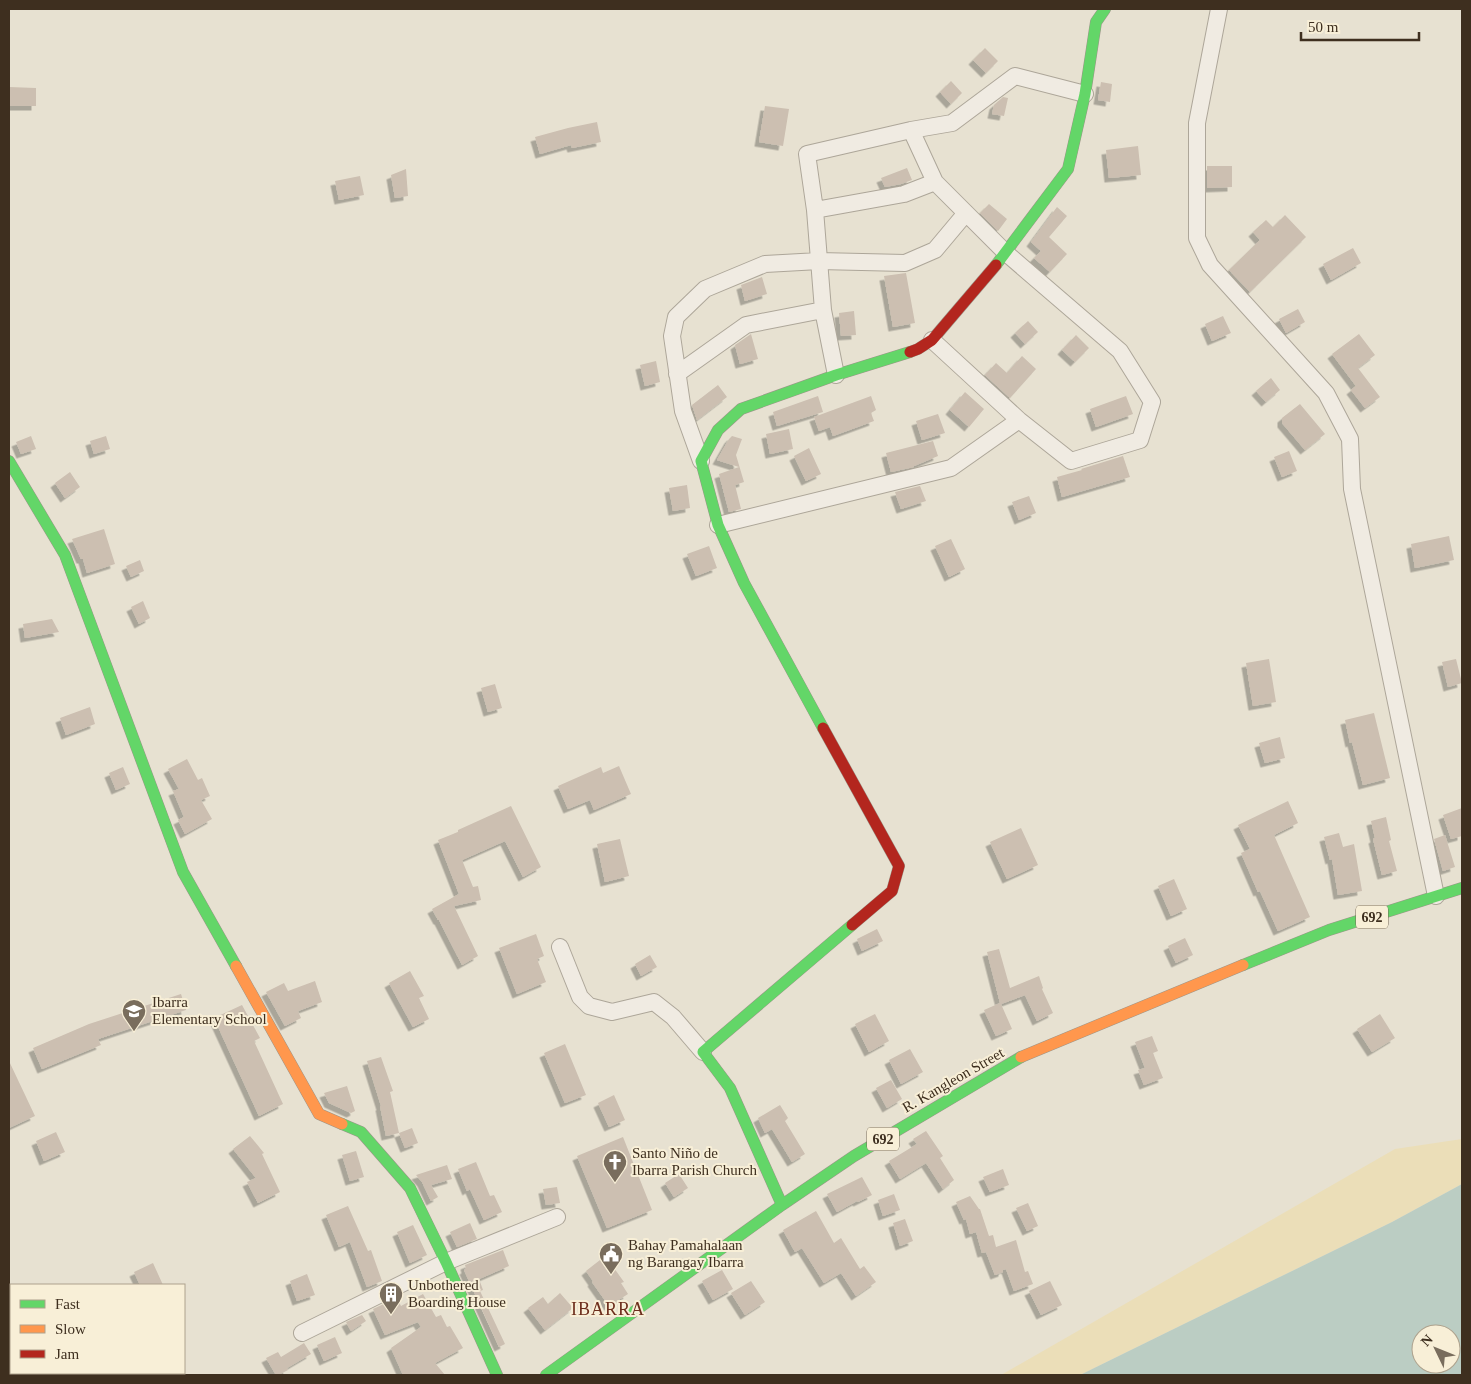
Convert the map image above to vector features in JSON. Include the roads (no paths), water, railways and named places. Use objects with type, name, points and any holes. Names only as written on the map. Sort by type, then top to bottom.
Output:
[{"type":"street","points":[[701,461],[718,430],[741,409],[836,375],[918,349],[932,340],[1006,252],[1068,168],[1085,94],[1096,22],[1105,9]]},
{"type":"street","points":[[1219,9],[1197,123],[1197,238],[1210,265],[1326,394],[1350,439],[1352,489],[1436,896]]},
{"type":"street","points":[[836,375],[823,310],[815,210],[807,154],[911,130],[952,123],[1015,76],[1085,94]]},
{"type":"street","points":[[911,130],[934,182],[1006,252],[1120,350],[1152,402],[1140,440],[1072,460],[1019,420],[932,340]]},
{"type":"street","points":[[815,210],[904,194],[934,182]]},
{"type":"street","points":[[704,1052],[892,891],[899,866],[744,583],[718,525],[701,461],[683,411],[672,336],[676,317],[705,289],[765,264],[819,261],[905,263],[935,250],[966,213]]},
{"type":"street","points":[[677,374],[746,324],[823,310]]},
{"type":"street","points":[[718,525],[951,468],[1019,420]]},
{"type":"street","points":[[9,461],[65,555],[183,872],[319,1114],[361,1132],[410,1188],[497,1375]]},
{"type":"street","name":"692","points":[[1436,896],[1462,888]]},
{"type":"street","name":"R. Kangleon Street","points":[[546,1375],[865,1149],[1025,1055],[1329,930],[1436,896]]},
{"type":"street","points":[[560,947],[580,996],[588,1006],[612,1012],[654,1002],[673,1017],[704,1052],[730,1088],[782,1206]]},
{"type":"street","points":[[302,1333],[446,1262],[557,1217]]},
{"type":"place","name":"Ibarra Elementary School","points":[[134,1032]]},
{"type":"place","name":"Santo Niño de Ibarra Parish Church","points":[[615,1183]]},
{"type":"place","name":"Bahay Pamahalaan ng Barangay Ibarra","points":[[611,1275]]},
{"type":"place","name":"Unbothered Boarding House","points":[[391,1315]]},
{"type":"district","name":"IBARRA","points":[[608,1309]]}]
